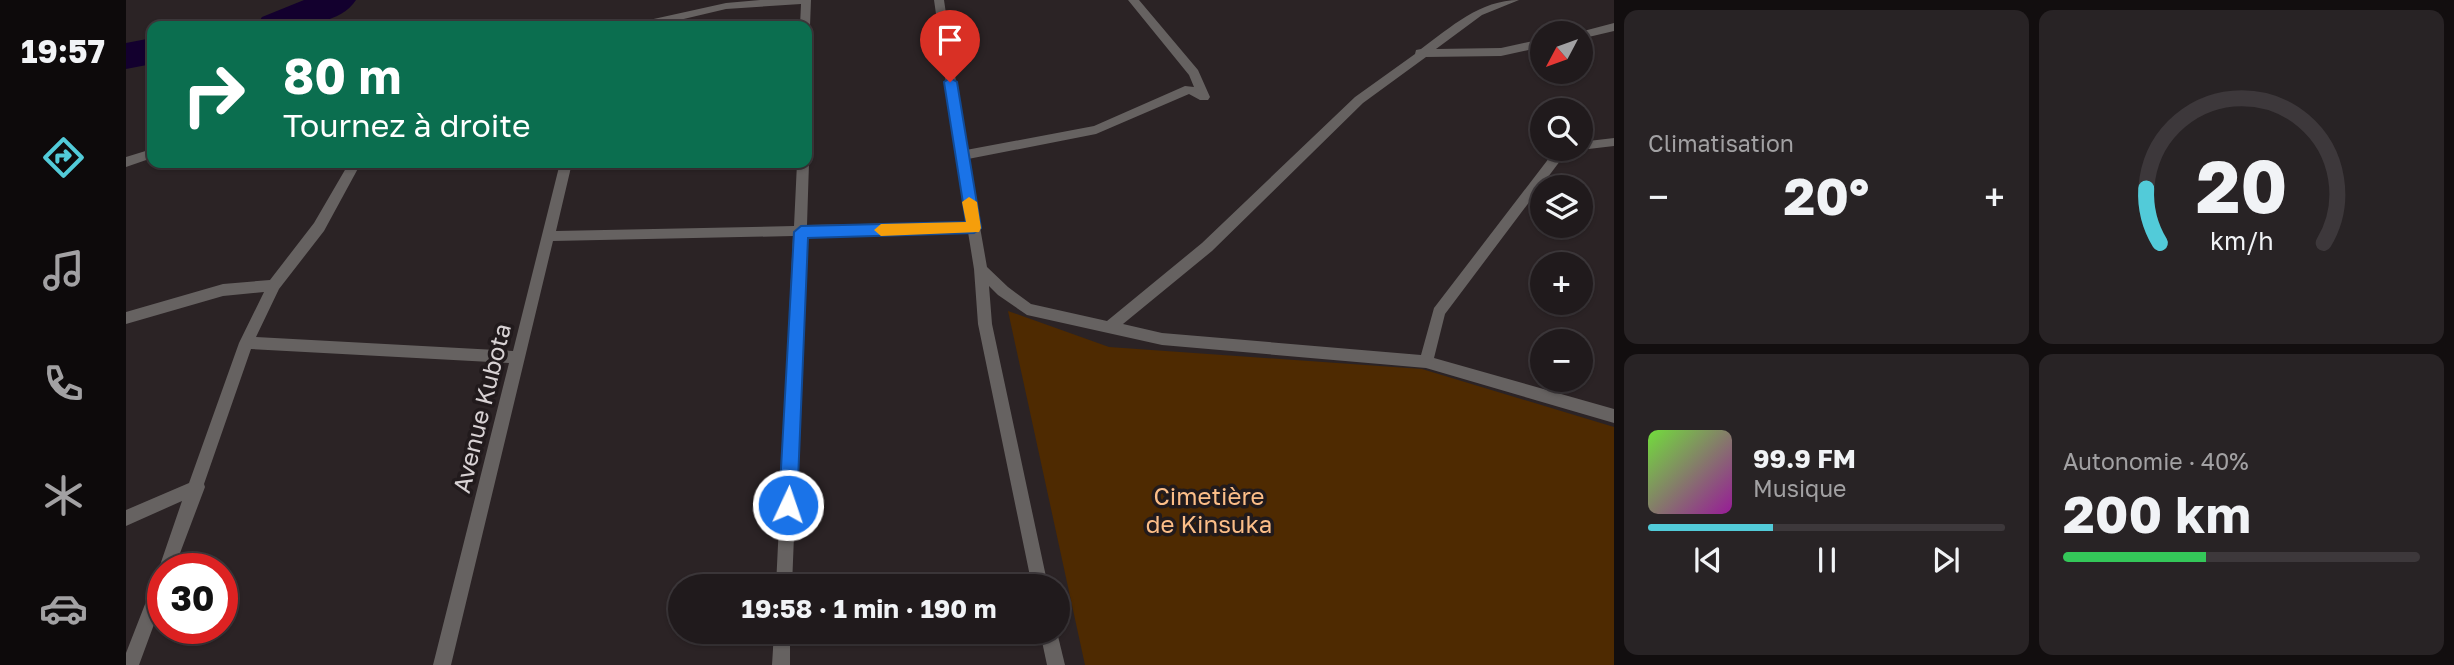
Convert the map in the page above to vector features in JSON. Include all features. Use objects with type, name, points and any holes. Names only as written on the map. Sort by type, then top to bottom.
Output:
[{"type":"street","points":[[661,21],[726,6],[806,0],[805,21]]},
{"type":"street","points":[[939,0],[961,156],[981,269],[985,324],[1037,574]]},
{"type":"street","points":[[961,156],[1096,130],[1189,89],[1204,97],[1194,73],[1133,0]]},
{"type":"street","points":[[1110,327],[1207,247],[1359,100],[1478,13],[1514,0]]},
{"type":"street","points":[[1593,32],[1614,27]]},
{"type":"street","points":[[1420,53],[1502,52],[1530,46]]},
{"type":"street","points":[[1593,144],[1614,142]]},
{"type":"street","points":[[126,162],[147,156]]},
{"type":"street","points":[[1426,362],[1439,312],[1554,161]]},
{"type":"street","points":[[172,553],[246,343],[274,285],[319,227],[352,168]]},
{"type":"street","name":"Avenue Kubota","points":[[442,665],[565,168]]},
{"type":"street","points":[[785,574],[803,168]]},
{"type":"street","points":[[547,236],[974,228]]},
{"type":"street","points":[[981,269],[1003,291],[1027,309],[1161,339],[1426,362],[1614,416]]},
{"type":"street","points":[[126,318],[223,290],[274,285]]},
{"type":"street","points":[[246,343],[517,358]]},
{"type":"street","points":[[126,517],[197,487]]},
{"type":"street","points":[[130,665],[147,620]]},
{"type":"street","points":[[781,665],[782,644]]},
{"type":"street","points":[[1052,644],[1056,665]]},
{"type":"green space","name":"Cimetière de Kinsuka","points":[[1008,311],[1109,347],[1422,369],[1614,427],[1614,665],[1085,665],[1070,596],[1070,574],[1065,574]]},
{"type":"waterway","points":[[287,21],[338,0]]},
{"type":"waterway","points":[[126,56],[147,52]]},
{"type":"slow traffic","points":[[881,230],[974,228],[969,202]]},
{"type":"route","points":[[788,505],[801,232],[974,228],[950,82]]}]
